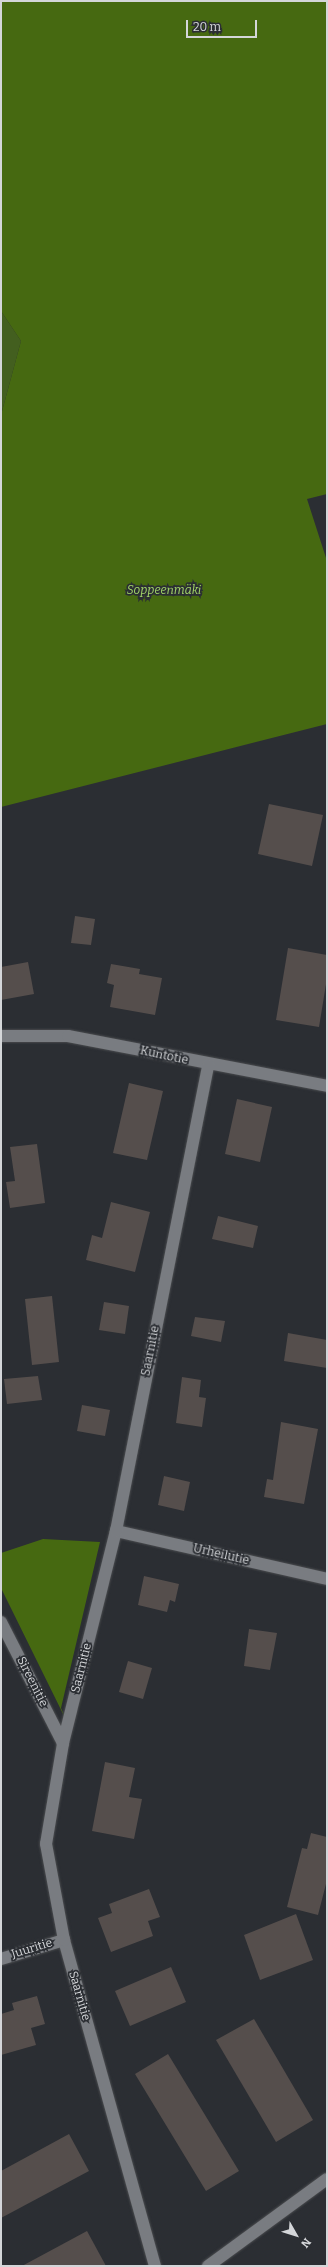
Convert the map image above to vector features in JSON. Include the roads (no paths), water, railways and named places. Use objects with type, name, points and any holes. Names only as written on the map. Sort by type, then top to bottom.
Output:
[{"type":"street","name":"Kuntotie","points":[[1,1036],[68,1036],[208,1065],[327,1086]]},
{"type":"street","name":"Saarnitie","points":[[155,2266],[64,1940],[46,1844],[63,1743],[116,1531],[208,1065]]},
{"type":"street","name":"Urheilutie","points":[[116,1531],[327,1579]]},
{"type":"street","name":"Sireenitie","points":[[1,1622],[63,1743]]},
{"type":"street","name":"Juuritie","points":[[1,1959],[64,1940]]},
{"type":"street","points":[[208,2266],[327,2179]]},
{"type":"park label","name":"Soppeenmäki","points":[[164,591]]}]
